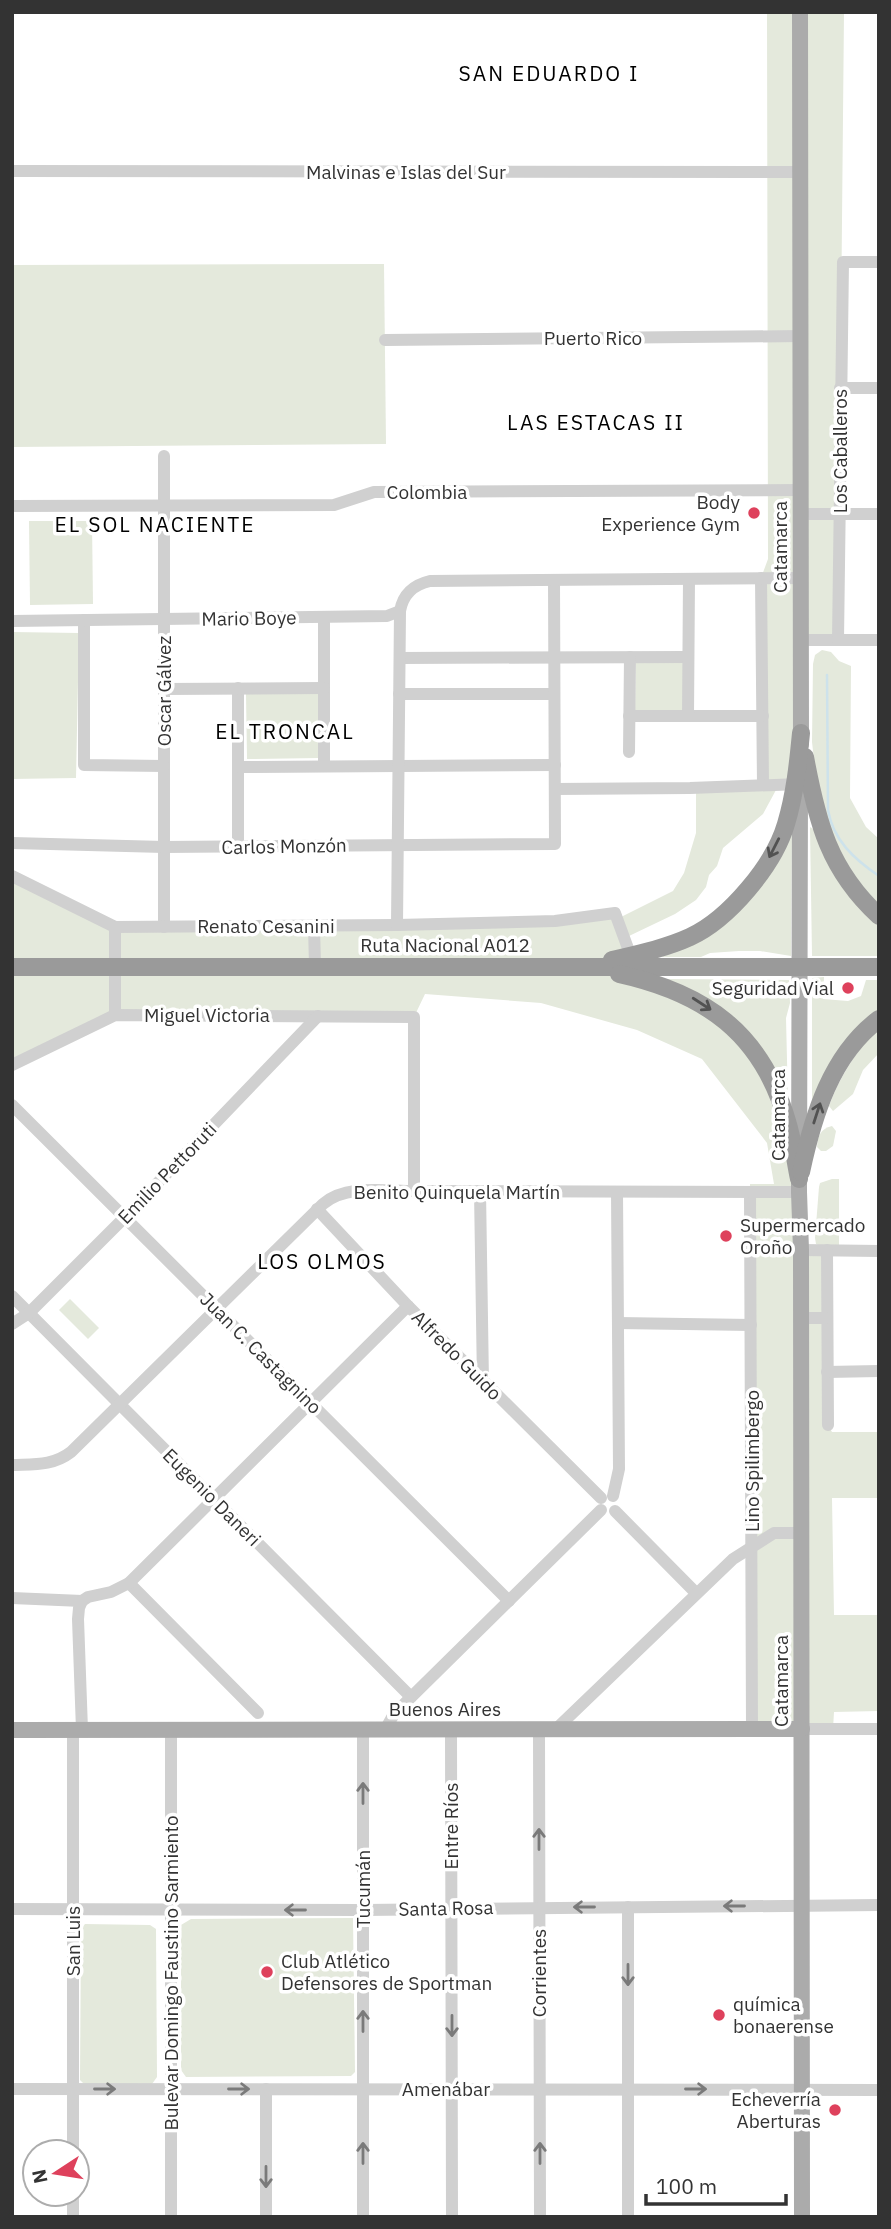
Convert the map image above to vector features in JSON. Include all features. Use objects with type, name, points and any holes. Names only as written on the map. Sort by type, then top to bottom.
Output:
[{"type":"highway","points":[[634,967],[712,924],[751,886],[770,858],[785,827],[798,784],[801,733]]},
{"type":"highway","points":[[801,733],[812,796],[823,834],[838,867],[856,895],[879,916]]},
{"type":"highway","name":"Ruta Nacional A012","points":[[12,967],[634,967]]},
{"type":"highway","points":[[634,967],[879,967]]},
{"type":"highway","points":[[634,967],[704,1005],[728,1023],[749,1045],[764,1066],[788,1121],[799,1186]]},
{"type":"highway","points":[[799,1186],[806,1146],[824,1091],[855,1042],[879,1019]]},
{"type":"main road","name":"Catamarca","points":[[800,12],[801,733]]},
{"type":"main road","name":"Catamarca","points":[[798,784],[802,1318],[803,2217]]},
{"type":"main road","name":"Buenos Aires","points":[[12,1730],[802,1729]]},
{"type":"street","name":"Malvinas e Islas del Sur","points":[[12,171],[800,172]]},
{"type":"street","name":"Los Caballeros","points":[[838,640],[842,262],[879,262]]},
{"type":"street","name":"Puerto Rico","points":[[385,340],[802,337]]},
{"type":"street","points":[[840,388],[879,388]]},
{"type":"street","name":"Oscar Gálvez","points":[[164,456],[164,927]]},
{"type":"street","name":"Colombia","points":[[12,506],[334,505],[374,492],[801,490]]},
{"type":"street","points":[[801,514],[879,514]]},
{"type":"street","points":[[761,578],[763,785]]},
{"type":"street","points":[[397,925],[400,611],[405,595],[412,588],[430,582],[801,578]]},
{"type":"street","points":[[688,716],[689,579]]},
{"type":"street","points":[[554,580],[555,789],[798,784]]},
{"type":"street","name":"Mario Boye","points":[[12,621],[387,616],[400,611]]},
{"type":"street","points":[[324,617],[324,766]]},
{"type":"street","points":[[84,620],[84,765],[164,766]]},
{"type":"street","points":[[800,640],[879,640]]},
{"type":"street","points":[[629,752],[630,657]]},
{"type":"street","points":[[400,658],[688,657]]},
{"type":"street","points":[[238,688],[238,847]]},
{"type":"street","points":[[164,689],[324,688]]},
{"type":"street","points":[[399,694],[554,694]]},
{"type":"street","points":[[629,716],[762,716]]},
{"type":"street","points":[[238,767],[555,765]]},
{"type":"street","name":"Carlos Monzón","points":[[12,843],[164,847],[555,844],[555,789]]},
{"type":"street","name":"Renato Cesanini","points":[[12,876],[115,927],[555,921],[615,913],[634,967]]},
{"type":"street","points":[[314,926],[315,966]]},
{"type":"street","points":[[115,927],[115,1015]]},
{"type":"street","name":"Miguel Victoria","points":[[12,1065],[115,1015],[414,1017],[414,1191]]},
{"type":"street","name":"Emilio Pettoruti","points":[[12,1324],[29,1312],[125,1217],[318,1016]]},
{"type":"street","name":"Juan C. Castagnino","points":[[12,1105],[509,1601]]},
{"type":"street","name":"Benito Quinquela Martín","points":[[12,1465],[45,1464],[59,1460],[71,1452],[317,1209],[344,1192],[750,1192],[799,1186]]},
{"type":"street","points":[[481,1191],[483,1381]]},
{"type":"street","points":[[385,1730],[394,1714],[509,1601],[605,1501],[619,1469],[617,1192]]},
{"type":"street","name":"Lino Spilimbergo","points":[[750,1192],[752,1729]]},
{"type":"street","name":"Alfredo Guido","points":[[317,1209],[408,1306],[605,1501]]},
{"type":"street","points":[[801,1250],[879,1251]]},
{"type":"street","points":[[828,1250],[828,1425]]},
{"type":"street","name":"Eugenio Daneri","points":[[12,1296],[411,1697]]},
{"type":"street","points":[[12,1598],[82,1601],[129,1583],[408,1306]]},
{"type":"street","points":[[802,1318],[827,1318]]},
{"type":"street","points":[[618,1323],[751,1325]]},
{"type":"street","points":[[827,1372],[879,1371]]},
{"type":"street","points":[[605,1501],[609,1514],[615,1511],[696,1593]]},
{"type":"street","points":[[547,1730],[752,1545],[774,1533],[802,1533]]},
{"type":"street","points":[[129,1583],[258,1713]]},
{"type":"street","name":"San Luis","points":[[73,2138],[73,1909],[78,1619],[82,1601]]},
{"type":"street","name":"Buenos Aires","points":[[802,1729],[879,1729]]},
{"type":"street","name":"Bulevar Domingo Faustino Sarmiento","points":[[171,1730],[171,2217]]},
{"type":"street","name":"Tucumán","points":[[363,1730],[363,2217]]},
{"type":"street","name":"Entre Ríos","points":[[452,1730],[452,2217]]},
{"type":"street","name":"Corrientes","points":[[540,2217],[540,1907],[547,1730]]},
{"type":"street","name":"Santa Rosa","points":[[12,1909],[363,1910],[879,1905]]},
{"type":"street","points":[[628,1907],[628,2217]]},
{"type":"street","points":[[266,2089],[266,2217]]},
{"type":"street","name":"Amenábar","points":[[12,2090],[879,2090]]},
{"type":"shaded area","points":[[767,12],[844,12],[838,640],[801,640],[796,784],[763,785],[761,578],[768,559]]},
{"type":"shaded area","points":[[384,264],[386,444],[12,447],[12,265]]},
{"type":"shaded area","points":[[29,521],[92,521],[93,604],[30,605]]},
{"type":"shaded area","points":[[12,632],[79,633],[76,778],[12,779]]},
{"type":"shaded area","points":[[822,650],[831,652],[839,661],[851,666],[850,798],[866,827],[879,839],[879,908],[835,851],[815,768],[812,742],[813,664],[815,655]]},
{"type":"shaded area","points":[[636,661],[684,662],[684,712],[635,711]]},
{"type":"shaded area","points":[[246,694],[318,694],[319,758],[247,759]]},
{"type":"shaded area","points":[[776,790],[763,814],[723,848],[717,866],[696,900],[675,914],[629,936],[621,917],[673,891],[684,873],[696,833],[696,792]]},
{"type":"shaded area","points":[[810,827],[816,831],[879,920],[879,956],[812,956]]},
{"type":"shaded area","points":[[792,829],[791,956],[739,951],[710,953],[701,957],[662,957],[665,952],[697,937]]},
{"type":"shaded area","points":[[12,876],[115,927],[397,925],[615,913],[639,978],[728,1023],[788,1121],[801,1250],[827,1250],[828,1425],[832,1432],[879,1432],[879,1498],[832,1498],[834,1615],[879,1615],[879,1711],[834,1712],[833,1729],[752,1729],[750,1184],[774,1184],[767,1143],[702,1059],[637,1030],[541,1003],[425,994],[414,1017],[115,1015],[12,1065]]},
{"type":"shaded area","points":[[824,977],[823,999],[848,1001],[861,996],[866,980],[879,980],[879,1013],[812,1108],[812,978]]},
{"type":"shaded area","points":[[668,979],[789,980],[790,1003],[786,1018],[788,1102],[758,1050],[665,982]]},
{"type":"shaded area","points":[[879,1025],[879,1053],[863,1070],[853,1094],[833,1111],[829,1106],[844,1074]]},
{"type":"shaded area","points":[[832,1126],[836,1131],[833,1146],[821,1151],[817,1147],[819,1136],[822,1131]]},
{"type":"shaded area","points":[[839,1179],[839,1246],[822,1246],[816,1244],[815,1238],[819,1187],[820,1183]]},
{"type":"shaded area","points":[[70,1299],[99,1328],[88,1339],[59,1310]]},
{"type":"shaded area","name":"Club Atlético Defensores de Sportman","points":[[353,1918],[355,2072],[351,2076],[186,2077],[181,2070],[181,1925],[191,1919]]},
{"type":"shaded area","points":[[85,1924],[150,1925],[156,1929],[157,2077],[152,2084],[84,2084],[80,2080],[81,1929]]},
{"type":"waterway","points":[[827,675],[828,810],[835,831],[846,848],[879,876]]},
{"type":"place","name":"Body Experience Gym","points":[[754,513]]},
{"type":"place","name":"Seguridad Vial","points":[[848,988]]},
{"type":"place","name":"Supermercado Oroño","points":[[726,1236]]},
{"type":"place","name":"Club Atlético Defensores de Sportman","points":[[267,1972]]},
{"type":"place","name":"química bonaerense","points":[[719,2015]]},
{"type":"place","name":"Echeverría Aberturas","points":[[835,2110]]},
{"type":"district","name":"SAN EDUARDO I","points":[[549,74]]},
{"type":"district","name":"LAS ESTACAS II","points":[[596,423]]},
{"type":"district","name":"EL SOL NACIENTE","points":[[155,525]]},
{"type":"district","name":"EL TRONCAL","points":[[285,732]]},
{"type":"district","name":"LOS OLMOS","points":[[322,1262]]}]
